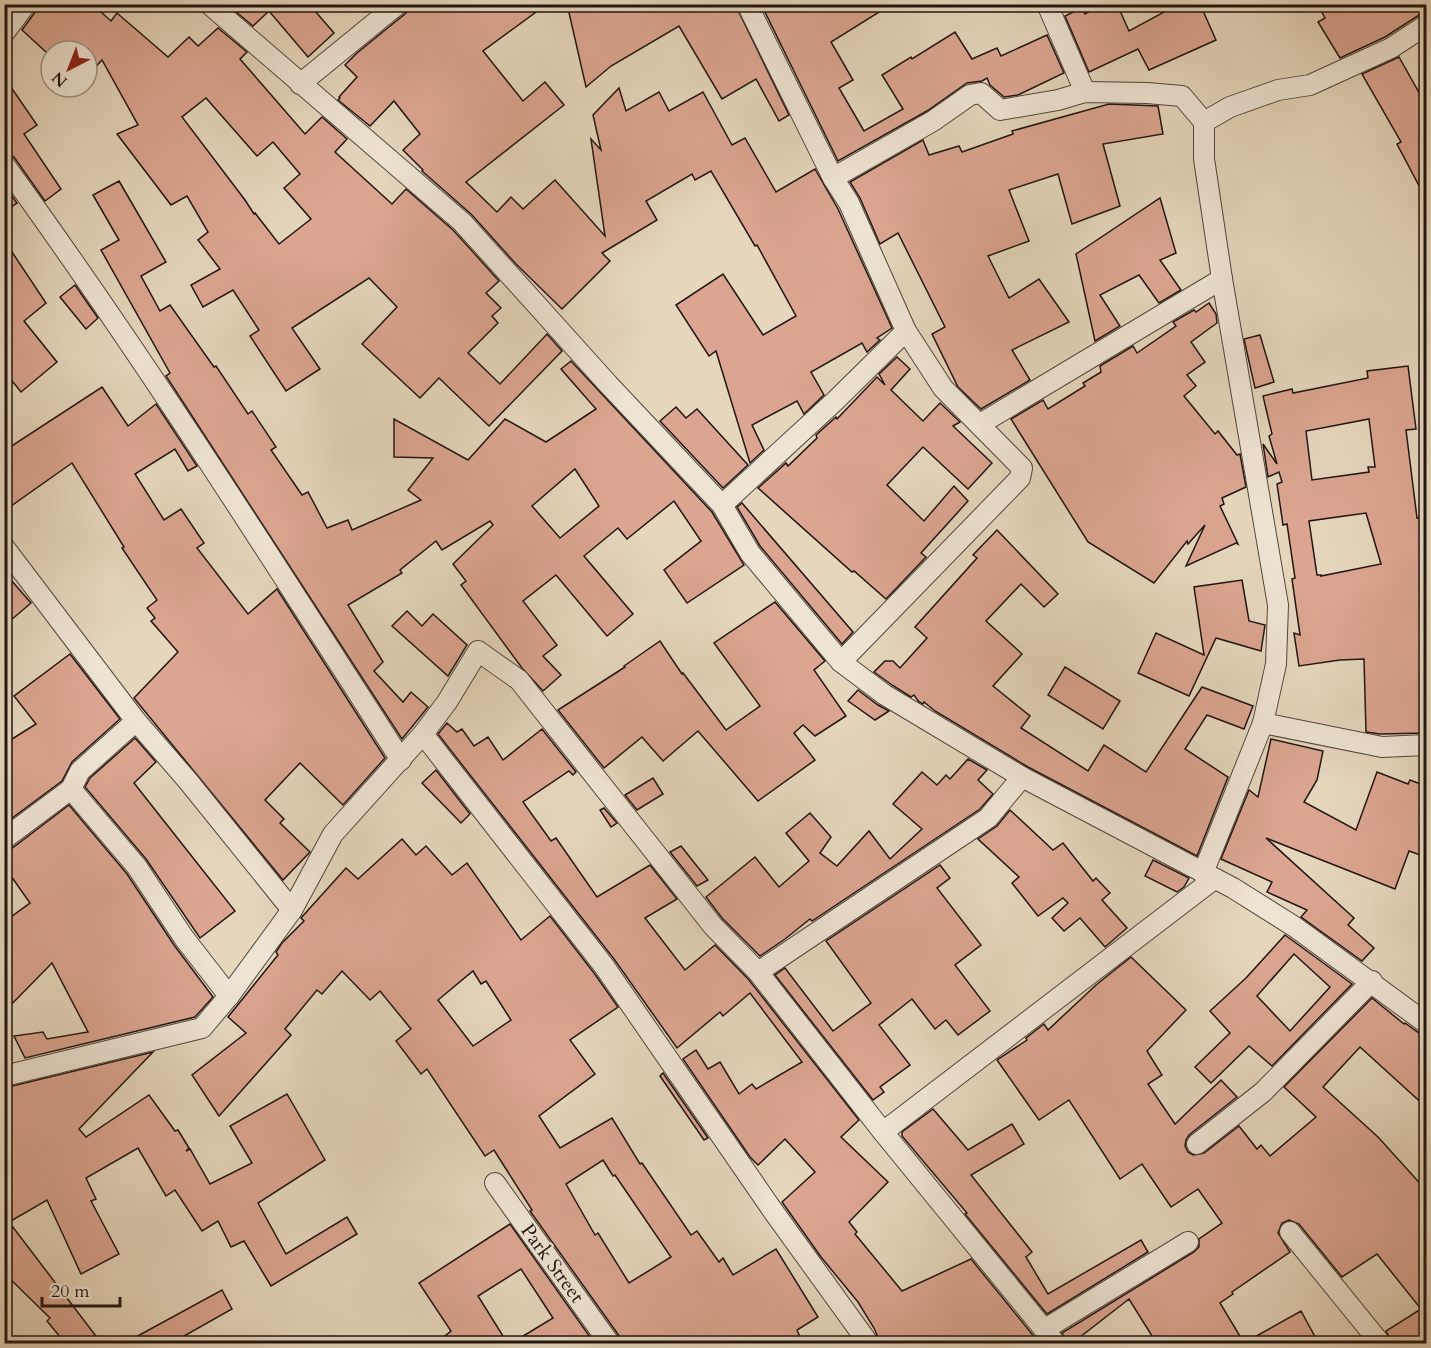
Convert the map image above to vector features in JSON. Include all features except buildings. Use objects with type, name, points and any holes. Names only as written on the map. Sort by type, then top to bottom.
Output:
[{"type":"street","points":[[4,33],[26,4]]},
{"type":"street","points":[[209,4],[462,222],[722,506],[750,553],[841,662],[885,695],[1022,777],[1208,876],[1295,927],[1426,1023]]},
{"type":"street","points":[[300,84],[398,4]]},
{"type":"street","points":[[747,4],[833,178],[849,203],[906,331],[943,388],[1022,468],[1020,478],[841,662]]},
{"type":"street","points":[[1047,4],[1085,92]]},
{"type":"street","points":[[1204,122],[1230,107],[1278,90],[1311,85],[1425,31]]},
{"type":"street","points":[[833,178],[933,121],[970,94],[981,93],[1000,110],[1058,100],[1085,92],[1182,96],[1204,122],[1204,159],[1222,279],[1278,605],[1276,664],[1263,723],[1208,876],[883,1132]]},
{"type":"street","points":[[4,164],[76,262],[171,403],[401,760]]},
{"type":"street","points":[[980,424],[1222,279]]},
{"type":"street","points":[[722,506],[835,402],[906,331]]},
{"type":"street","points":[[4,547],[136,721],[188,781],[292,910]]},
{"type":"street","points":[[4,1076],[202,1028],[229,996],[292,910],[333,834],[423,734],[447,702],[478,651],[519,680],[713,926],[758,972],[883,1132],[1051,1336],[1188,1242]]},
{"type":"street","points":[[4,839],[71,789],[80,771],[136,721]]},
{"type":"street","points":[[1263,723],[1382,747],[1426,745]]},
{"type":"street","points":[[423,734],[604,966],[773,1211],[869,1344]]},
{"type":"street","points":[[758,972],[988,818],[1022,777]]},
{"type":"street","points":[[71,789],[137,867],[184,938],[229,996]]},
{"type":"street","points":[[1197,1144],[1263,1092],[1371,981]]},
{"type":"street","name":"Park Street","points":[[495,1183],[610,1344]]},
{"type":"street","points":[[1290,1232],[1381,1344]]}]
